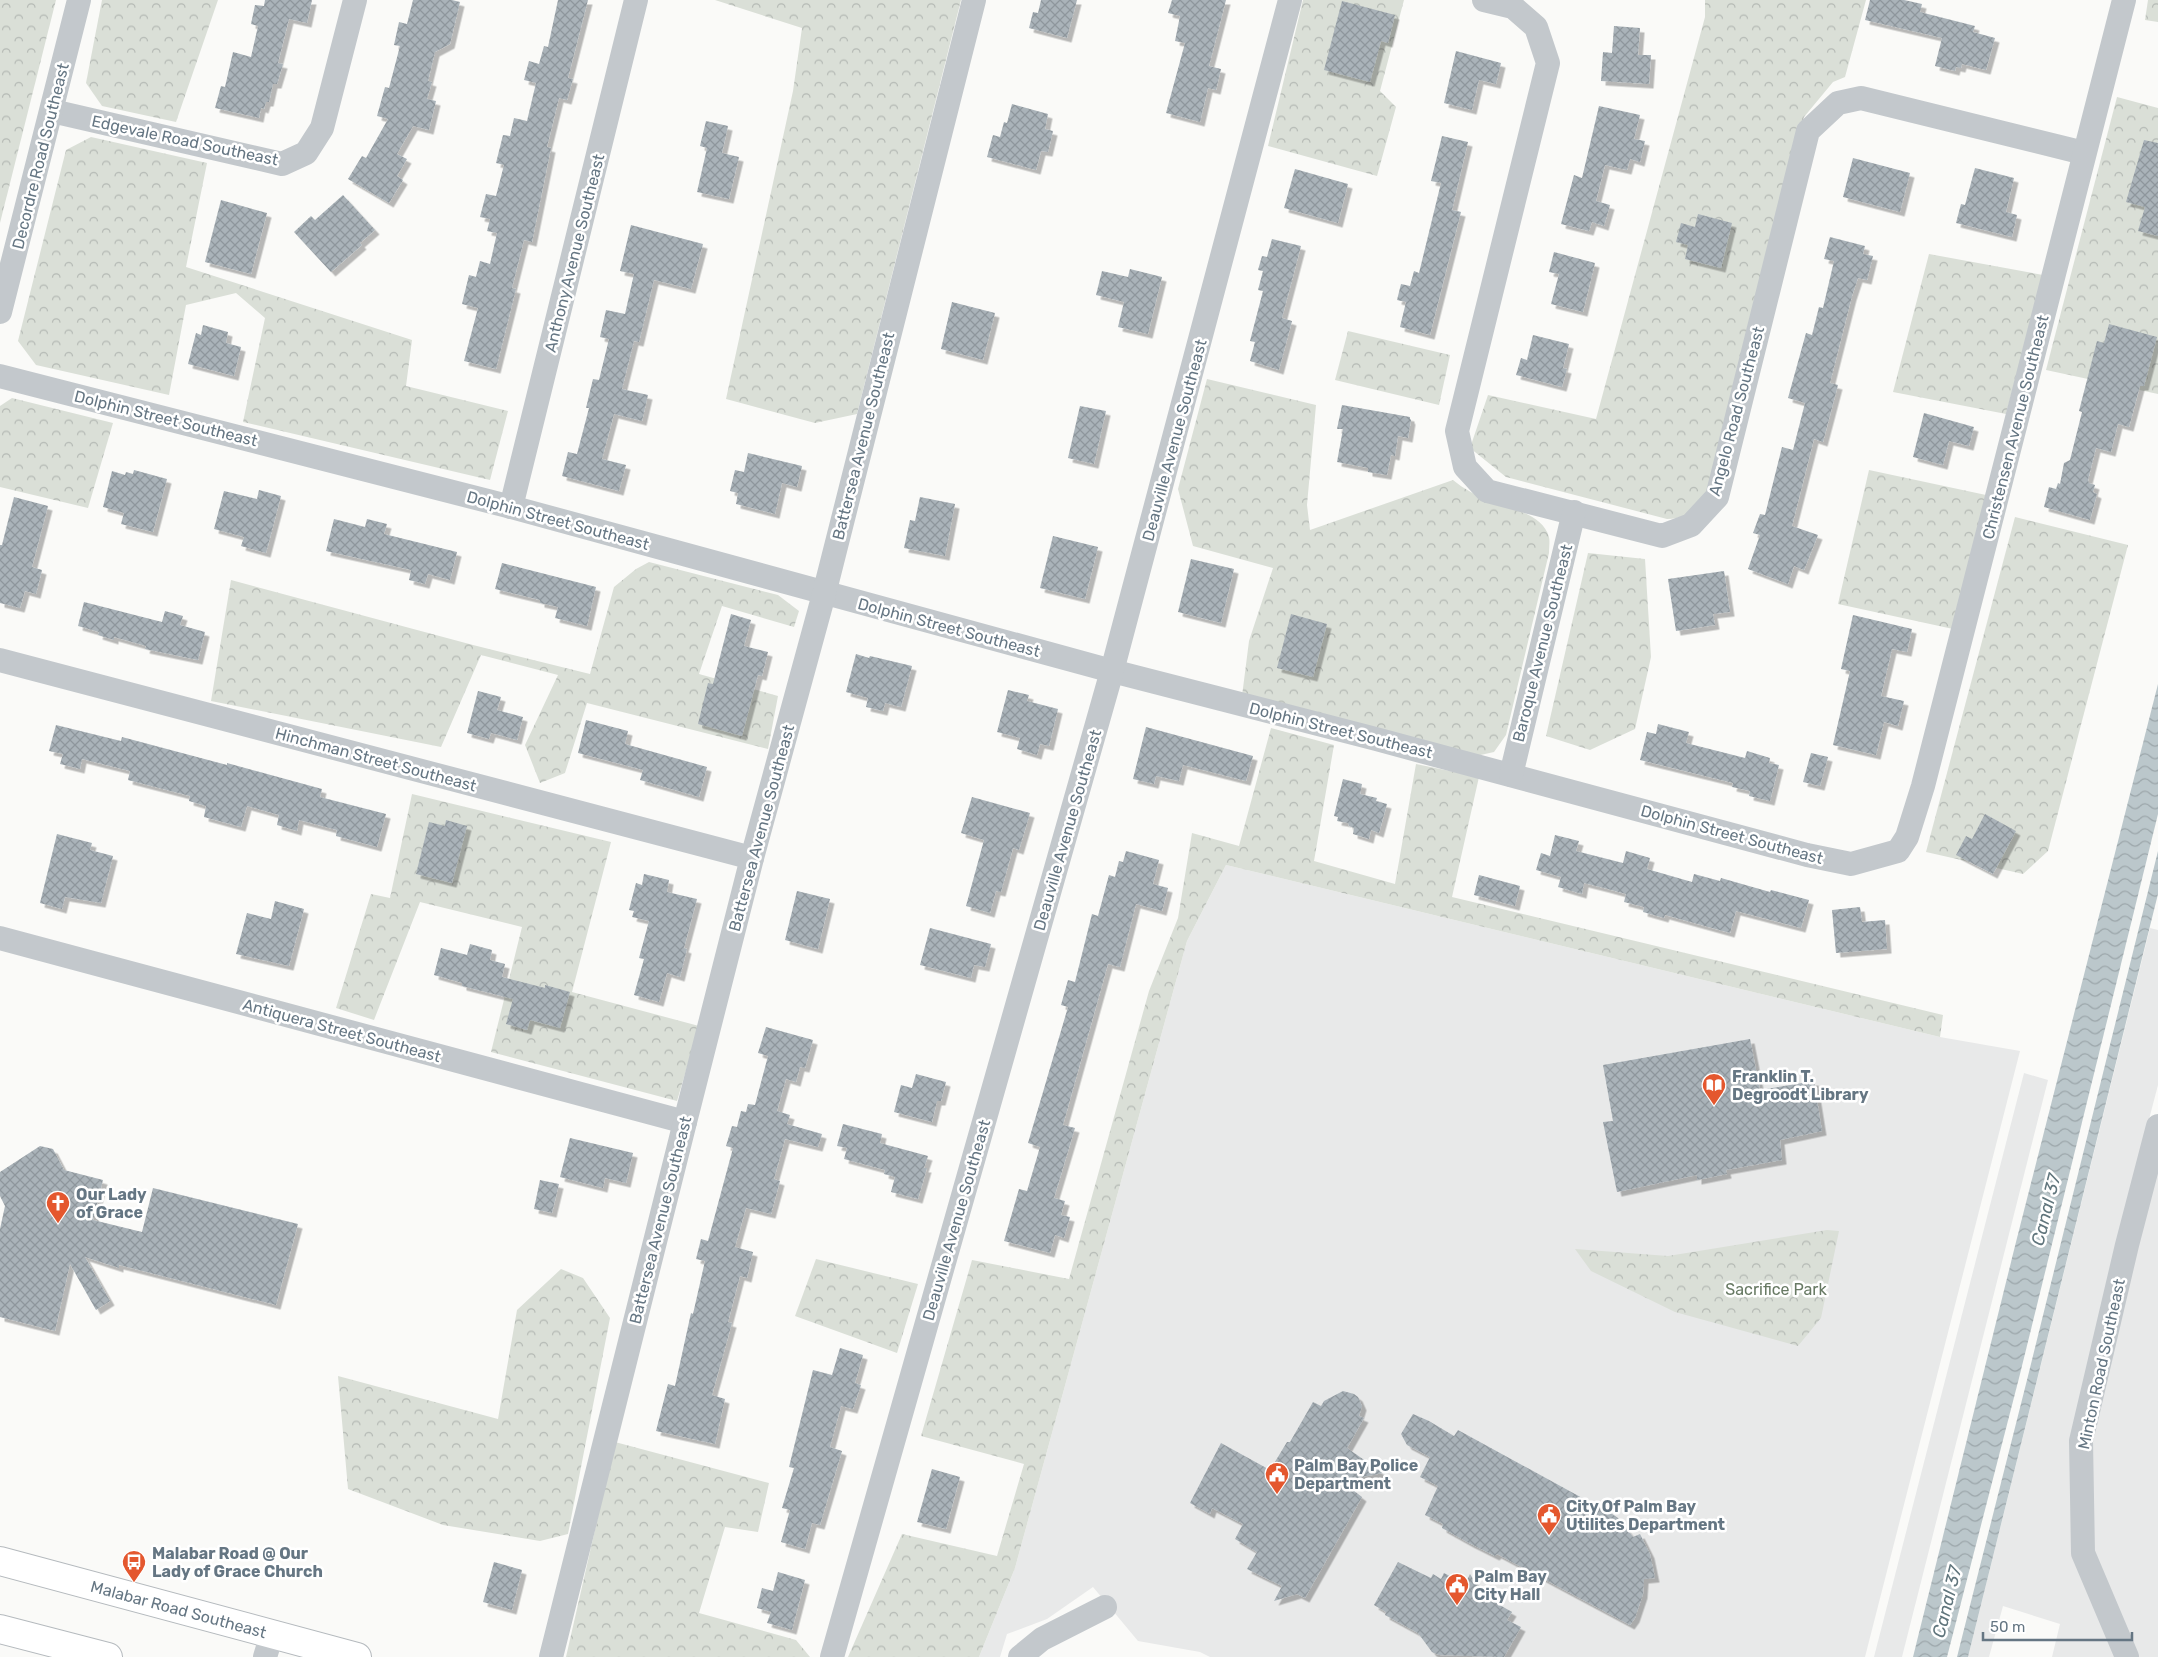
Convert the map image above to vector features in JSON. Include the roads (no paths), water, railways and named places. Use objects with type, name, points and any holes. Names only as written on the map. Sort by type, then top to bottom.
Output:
[{"type":"main road","name":"Malabar Road Southeast","points":[[0,1561],[269,1646],[357,1657]]},
{"type":"main road","points":[[0,1629],[108,1657]]},
{"type":"street","name":"Decordre Road Southeast","points":[[0,312],[79,0]]},
{"type":"street","name":"Edgevale Road Southeast","points":[[52,110],[282,164],[306,153],[322,128],[355,0]]},
{"type":"street","name":"Anthony Avenue Southeast","points":[[511,507],[636,0]]},
{"type":"street","name":"Battersea Avenue Southeast","points":[[551,1657],[752,858],[824,594],[974,0]]},
{"type":"street","name":"Deauville Avenue Southeast","points":[[832,1657],[1112,671],[1290,0]]},
{"type":"street","name":"Angelo Road Southeast","points":[[1484,0],[1513,7],[1536,27],[1548,63],[1457,431],[1465,467],[1487,491],[1662,536],[1691,525],[1717,497],[1808,131],[1838,103],[1861,98],[2084,153]]},
{"type":"street","name":"Christensen Avenue Southeast","points":[[1898,851],[1907,837],[1923,786],[2124,0]]},
{"type":"street","name":"Dolphin Street Southeast","points":[[0,376],[511,507],[824,594],[1511,774],[1807,855],[1851,864],[1898,851]]},
{"type":"street","name":"Baroque Avenue Southeast","points":[[1511,774],[1574,512]]},
{"type":"street","name":"Hinchman Street Southeast","points":[[0,660],[752,858]]},
{"type":"street","name":"Antiquera Street Southeast","points":[[0,938],[685,1122]]},
{"type":"street","name":"Minton Road Southeast","points":[[2127,1657],[2084,1553],[2082,1441],[2127,1245],[2158,1126]]},
{"type":"street","points":[[1020,1657],[1042,1639],[1105,1607]]},
{"type":"water","name":"Canal 37","points":[[2158,684],[2158,814],[2019,1378],[1947,1657],[1913,1657],[2016,1242]]},
{"type":"water","points":[[2158,851],[2158,894],[1968,1657],[1957,1657],[2027,1380]]},
{"type":"place","name":"Franklin T. Degroodt Library","points":[[1714,1106]]},
{"type":"place","name":"Our Lady of Grace","points":[[58,1224]]},
{"type":"place","name":"Palm Bay Police Department","points":[[1277,1495]]},
{"type":"place","name":"City Of Palm Bay Utilites Department","points":[[1549,1536]]},
{"type":"place","name":"Malabar Road @ Our Lady of Grace Church","points":[[134,1583]]},
{"type":"place","name":"Palm Bay City Hall","points":[[1457,1606]]},
{"type":"park label","name":"Sacrifice Park","points":[[1776,1289]]}]
